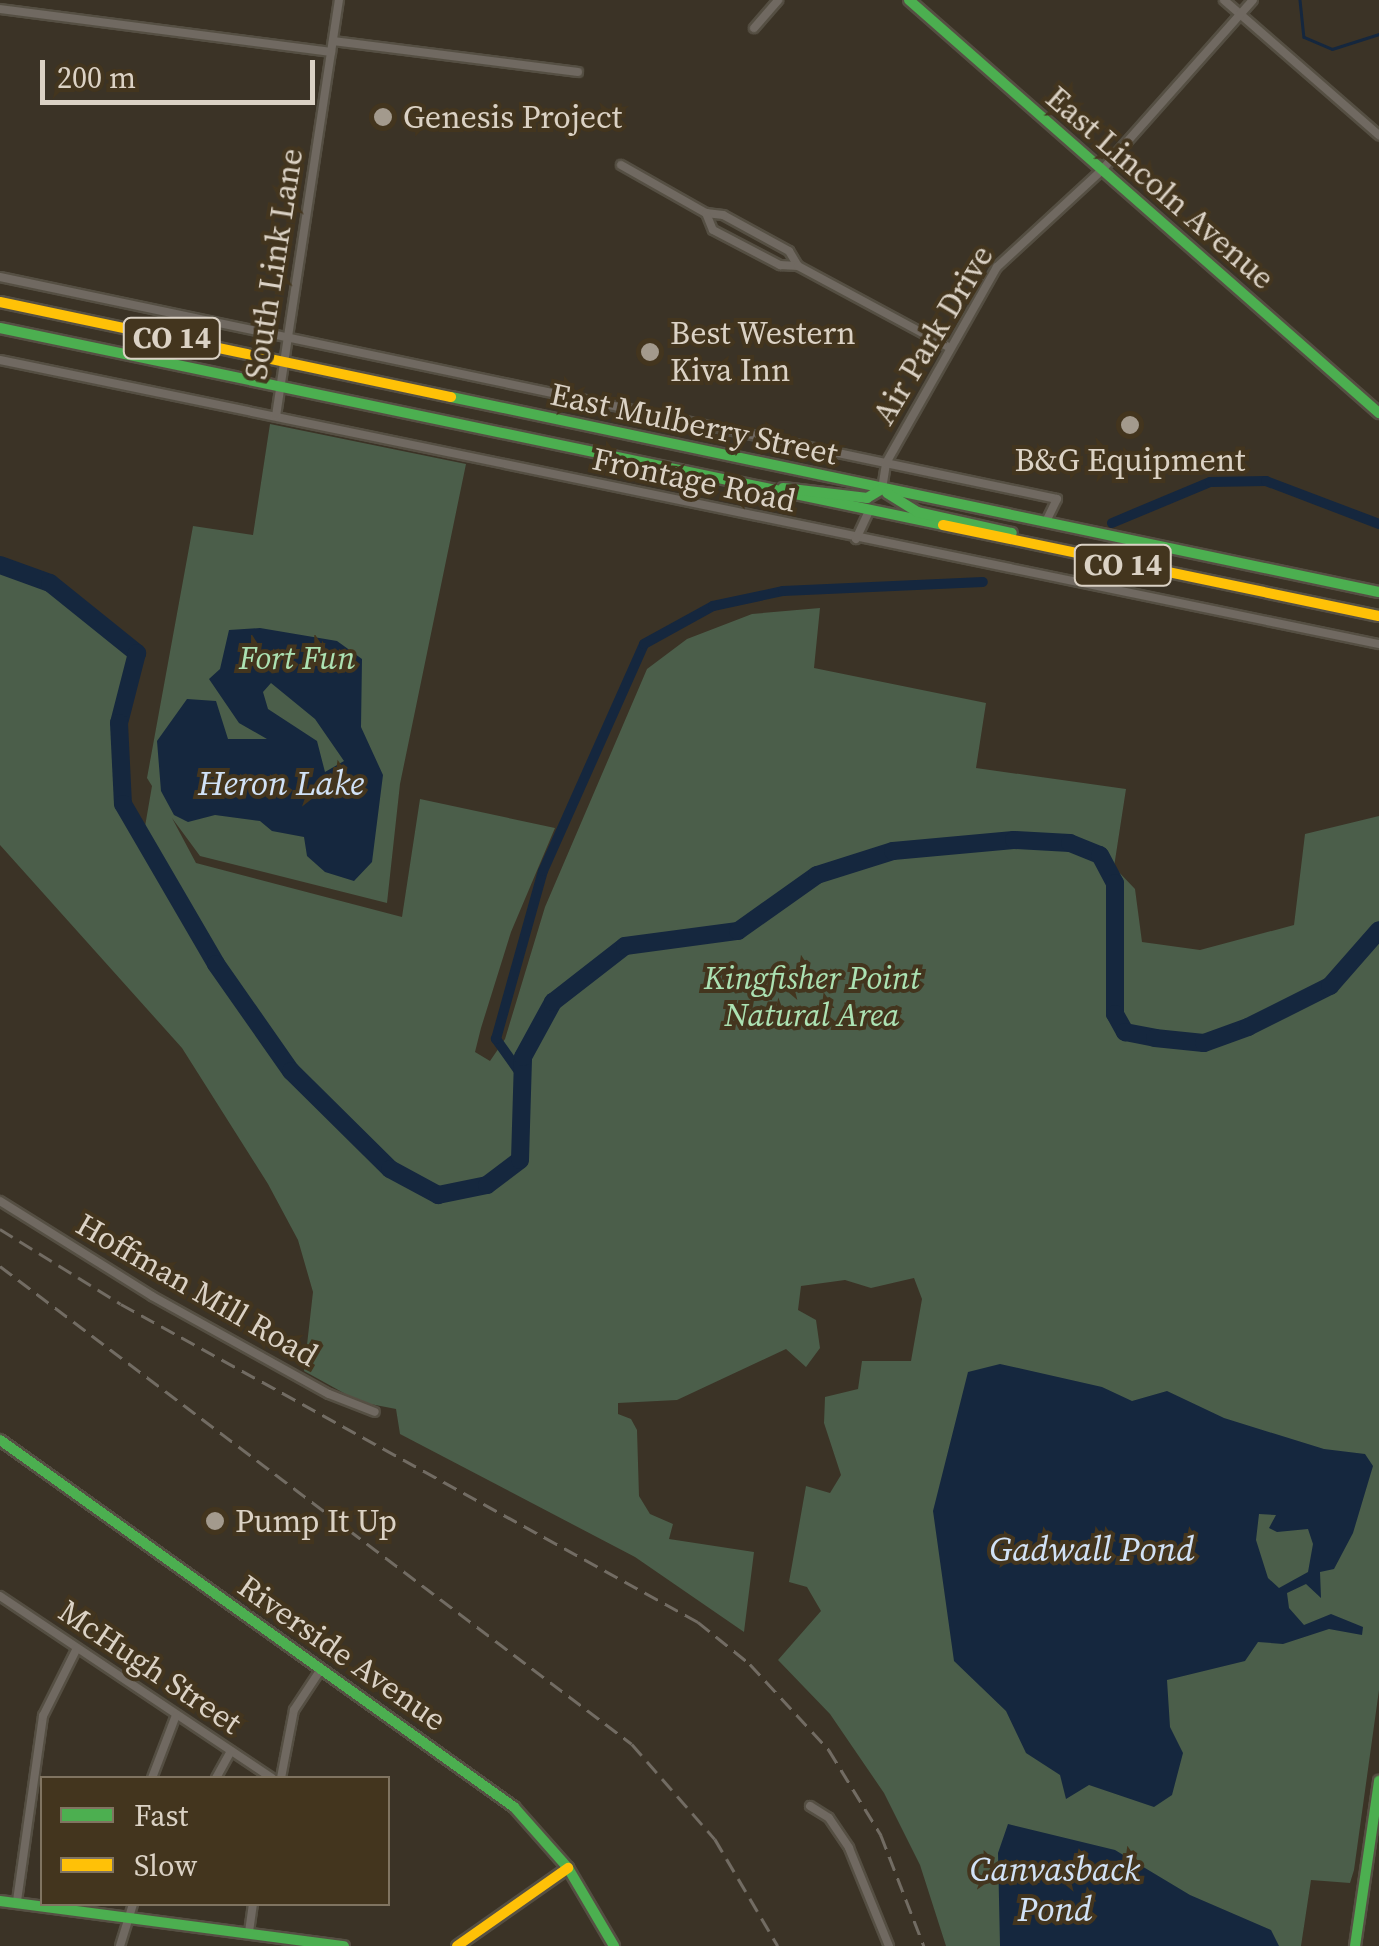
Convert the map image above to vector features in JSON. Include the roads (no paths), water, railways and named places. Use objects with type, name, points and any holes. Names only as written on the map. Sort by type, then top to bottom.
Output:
[{"type":"main road","name":"East Lincoln Avenue","points":[[908,0],[1379,414]]},
{"type":"main road","name":"East Mulberry Street","points":[[0,302],[1379,592]]},
{"type":"main road","points":[[0,309],[58,314]]},
{"type":"main road","name":"East Mulberry Street","points":[[0,328],[868,513],[1379,616]]},
{"type":"main road","points":[[737,485],[867,498],[882,489],[917,512],[1178,576]]},
{"type":"main road","name":"Riverside Avenue","points":[[0,1440],[503,1798],[568,1868],[614,1946]]},
{"type":"main road","points":[[1355,1946],[1379,1781]]},
{"type":"main road","points":[[457,1946],[568,1868]]},
{"type":"main road","points":[[0,1901],[40,1903]]},
{"type":"main road","points":[[88,1906],[131,1909],[344,1946]]},
{"type":"street","name":"South Link Lane","points":[[276,416],[339,0]]},
{"type":"street","points":[[754,28],[778,0]]},
{"type":"street","points":[[1224,0],[1379,136]]},
{"type":"street","name":"Air Park Drive","points":[[882,489],[886,462],[1009,253],[1102,170],[1252,0]]},
{"type":"street","points":[[0,10],[331,52]]},
{"type":"street","points":[[332,41],[578,72]]},
{"type":"street","points":[[621,165],[706,213],[723,215],[789,251],[798,266]]},
{"type":"street","points":[[706,213],[713,230],[780,265],[798,266],[950,348]]},
{"type":"street","name":"Frontage Road","points":[[0,278],[1057,499],[1045,524]]},
{"type":"street","name":"Frontage Road","points":[[0,360],[1379,644]]},
{"type":"street","points":[[856,539],[868,513]]},
{"type":"street","name":"Hoffman Mill Road","points":[[0,1202],[152,1296],[329,1394],[375,1412]]},
{"type":"street","name":"McHugh Street","points":[[0,1596],[269,1776]]},
{"type":"street","points":[[16,1901],[42,1716],[77,1648]]},
{"type":"street","points":[[280,1776],[294,1710],[320,1669]]},
{"type":"street","points":[[153,1776],[176,1715]]},
{"type":"street","points":[[217,1776],[231,1751]]},
{"type":"street","points":[[810,1806],[830,1818],[849,1848],[889,1946]]},
{"type":"street","points":[[249,1932],[253,1906]]},
{"type":"street","points":[[120,1946],[131,1909]]},
{"type":"water","name":"Heron Lake","points":[[260,628],[337,641],[362,659],[361,727],[383,775],[372,862],[354,881],[325,872],[307,856],[304,837],[272,831],[260,821],[215,815],[188,822],[174,815],[161,791],[157,741],[187,699],[216,701],[228,739],[267,739],[239,723],[209,679],[220,669],[229,630]],"holes":[[[271,683],[315,719],[344,761],[325,772],[317,741],[268,709],[263,692]]]},
{"type":"water","name":"Gadwall Pond","points":[[1000,1364],[1102,1387],[1132,1401],[1167,1391],[1224,1418],[1324,1449],[1365,1454],[1373,1466],[1353,1533],[1334,1569],[1320,1572],[1321,1598],[1306,1584],[1287,1593],[1289,1608],[1304,1625],[1331,1614],[1363,1627],[1362,1635],[1329,1629],[1283,1644],[1258,1642],[1245,1661],[1167,1680],[1170,1727],[1183,1753],[1172,1795],[1154,1807],[1089,1785],[1066,1799],[1060,1775],[1026,1753],[1006,1711],[954,1661],[933,1511],[968,1372]],"holes":[[[1259,1514],[1276,1515],[1269,1528],[1277,1532],[1308,1529],[1313,1544],[1308,1572],[1279,1588],[1268,1578],[1256,1540]]]},
{"type":"water","name":"Canvasback Pond","points":[[1008,1824],[1115,1850],[1190,1895],[1271,1930],[1279,1946],[1000,1946],[998,1853]]},
{"type":"waterway","points":[[1300,0],[1304,37],[1332,49],[1379,34]]},
{"type":"waterway","points":[[1112,523],[1210,482],[1266,481],[1379,524]]},
{"type":"waterway","points":[[0,565],[50,583],[137,653],[119,723],[123,804],[216,964],[291,1071],[390,1169],[438,1195],[487,1185],[520,1160],[523,1057],[553,1002],[625,946],[738,931],[817,875],[893,851],[1014,840],[1070,843],[1100,855],[1115,883],[1115,1014],[1125,1032],[1155,1038],[1204,1043],[1248,1027],[1330,986],[1379,930]]},
{"type":"waterway","points":[[523,1077],[496,1039],[543,871],[644,644],[713,606],[783,591],[983,582]]},
{"type":"railway","points":[[0,1229],[121,1304],[698,1622],[750,1664],[829,1750],[881,1835],[924,1946]]},
{"type":"railway","points":[[0,1266],[632,1744],[715,1839],[778,1946]]},
{"type":"place","name":"Genesis Project","points":[[383,117]]},
{"type":"place","name":"Best Western Kiva Inn","points":[[650,352]]},
{"type":"place","name":"B&G Equipment","points":[[1130,425]]},
{"type":"place","name":"Pump It Up","points":[[215,1521]]},
{"type":"park label","name":"Fort Fun","points":[[297,658]]},
{"type":"park label","name":"Kingfisher Point Natural Area","points":[[812,998]]}]
